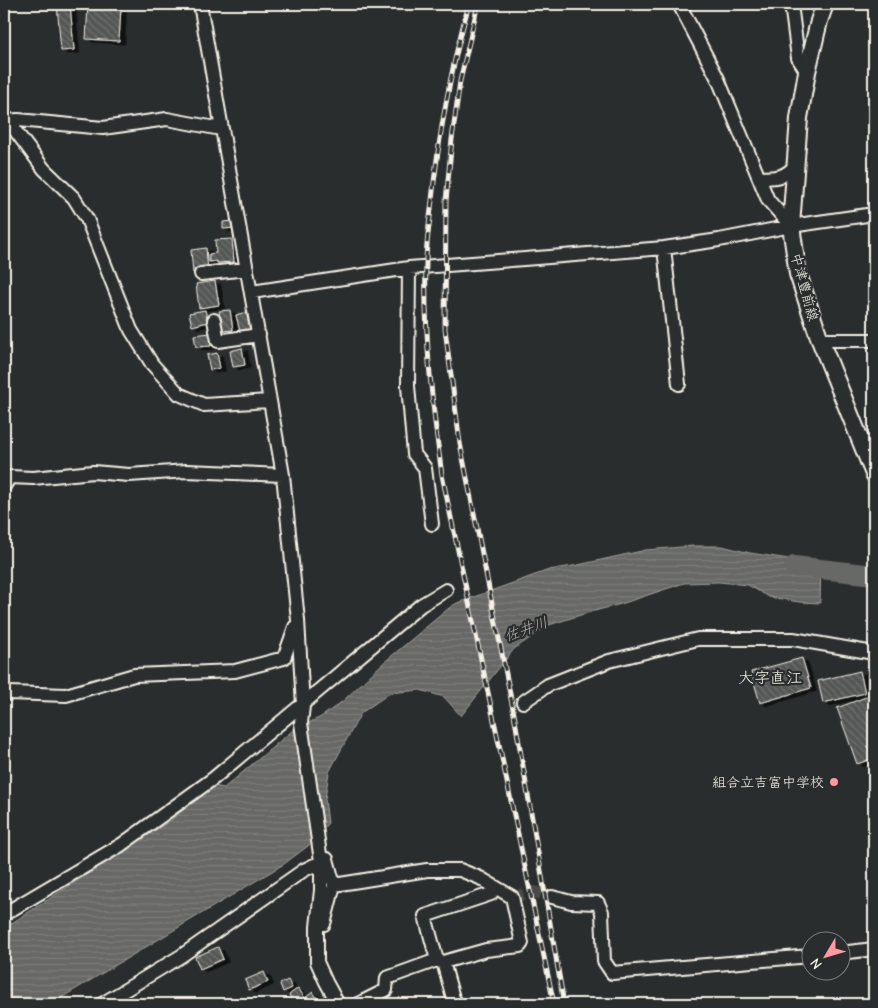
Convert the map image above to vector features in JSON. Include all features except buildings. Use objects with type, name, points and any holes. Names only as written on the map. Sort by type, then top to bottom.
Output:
[{"type":"main road","name":"中津豊前線","points":[[825,4],[807,72],[799,118],[791,226],[798,274],[820,340],[869,447],[874,474]]},
{"type":"street","points":[[200,4],[283,475],[298,620],[302,712],[321,861],[321,890],[317,926],[318,962],[338,1004]]},
{"type":"street","points":[[679,4],[718,79],[768,200],[791,226]]},
{"type":"street","points":[[791,4],[798,58],[807,72]]},
{"type":"street","points":[[6,121],[18,120],[103,128],[167,119],[221,129]]},
{"type":"street","points":[[6,121],[44,169],[74,198],[83,212],[131,330],[152,364],[178,394],[204,404],[269,400]]},
{"type":"street","points":[[759,178],[787,175],[795,166]]},
{"type":"street","points":[[252,292],[409,268],[664,248],[874,214]]},
{"type":"street","points":[[664,248],[679,384]]},
{"type":"street","points":[[409,268],[408,386],[414,454],[425,468],[432,524]]},
{"type":"street","points":[[201,274],[247,269]]},
{"type":"street","points":[[214,320],[218,341],[259,335]]},
{"type":"street","points":[[820,340],[874,340]]},
{"type":"street","points":[[4,486],[10,477],[33,478],[93,472],[128,475],[187,471],[283,475]]},
{"type":"street","points":[[4,914],[121,845],[214,778],[302,712],[421,605],[446,590]]},
{"type":"street","points":[[4,695],[9,693],[66,695],[134,675],[235,671],[284,658],[298,620]]},
{"type":"street","points":[[524,702],[548,686],[609,661],[698,639],[793,639],[874,653]]},
{"type":"street","points":[[102,1004],[181,956],[304,870],[328,859],[334,885],[323,926],[317,926]]},
{"type":"street","points":[[334,885],[427,870],[460,870],[480,878],[512,897],[522,943],[520,946],[486,950],[440,961],[387,978],[386,990],[358,1004]]},
{"type":"street","points":[[457,1004],[453,998],[425,916],[491,894]]},
{"type":"street","points":[[552,897],[571,902],[598,903],[602,912],[604,961],[612,973],[800,957]]},
{"type":"street","points":[[850,952],[874,949]]},
{"type":"water","points":[[693,546],[722,546],[750,553],[821,564],[820,603],[769,597],[748,585],[719,582],[684,583],[549,625],[514,649],[461,716],[444,697],[420,690],[390,693],[361,713],[329,772],[325,799],[328,823],[308,846],[284,864],[51,1004],[4,1004],[4,928],[168,822],[214,786],[224,788],[292,731],[321,717],[343,701],[382,664],[449,608],[457,603],[549,570],[646,550]]},
{"type":"waterway","name":"佐井川","points":[[794,566],[874,575]]},
{"type":"tunnel","points":[[512,897],[535,892],[552,897]]},
{"type":"railway","points":[[469,4],[446,106],[437,157],[428,236],[426,316],[429,369],[442,475],[554,1004]]},
{"type":"railway","points":[[478,4],[460,81],[452,139],[446,201],[445,329],[460,443],[514,714],[564,1004]]},
{"type":"place","name":"組合立吉富中学校","points":[[834,782]]},
{"type":"district","name":"大字直江","points":[[770,677]]}]
